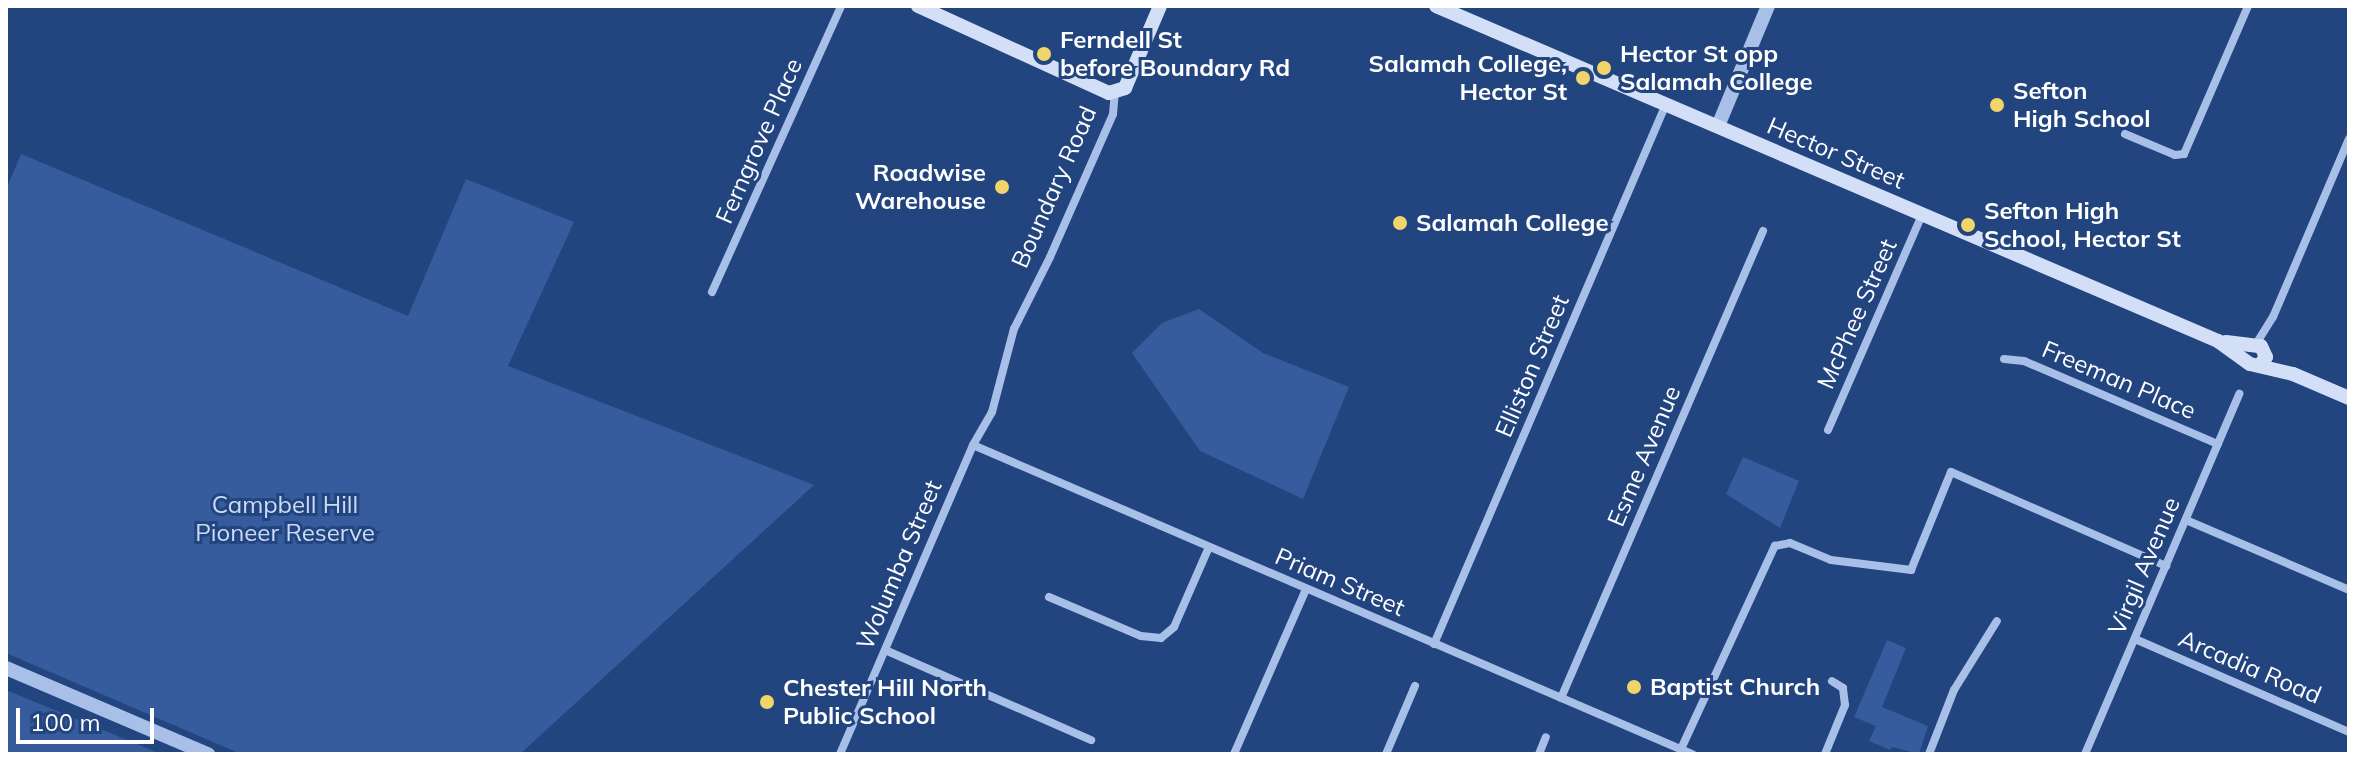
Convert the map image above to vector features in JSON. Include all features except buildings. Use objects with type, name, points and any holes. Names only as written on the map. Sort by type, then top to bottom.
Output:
[{"type":"main road","points":[[918,6],[1101,89],[1115,92]]},
{"type":"main road","name":"Boundary Road","points":[[1115,92],[1125,88],[1130,80],[1160,6]]},
{"type":"main road","name":"Hector Street","points":[[1436,6],[2218,341],[2257,353],[2293,374],[2349,398]]},
{"type":"street","name":"Ferngrove Place","points":[[712,292],[841,6]]},
{"type":"street","points":[[1718,126],[1768,6]]},
{"type":"street","points":[[2125,134],[2175,155],[2184,154],[2248,6]]},
{"type":"street","name":"Boundary Road","points":[[999,394],[1014,329],[1050,257],[1113,114],[1115,92]]},
{"type":"street","name":"Elliston Street","points":[[1434,644],[1666,104]]},
{"type":"street","points":[[2257,353],[2349,139]]},
{"type":"street","name":"McPhee Street","points":[[1828,430],[1922,215]]},
{"type":"street","name":"Esme Avenue","points":[[1561,698],[1763,231]]},
{"type":"street","name":"Freeman Place","points":[[2004,359],[2024,361],[2218,444]]},
{"type":"street","name":"Wolumba Street","points":[[840,754],[973,445],[999,394]]},
{"type":"street","name":"Virgil Avenue","points":[[2085,754],[2239,394]]},
{"type":"street","name":"Priam Street","points":[[973,445],[1692,754]]},
{"type":"street","points":[[1681,749],[1775,546],[1790,543],[1831,560],[1911,570],[1951,472],[2166,566]]},
{"type":"street","points":[[2186,520],[2349,590]]},
{"type":"street","points":[[1049,597],[1141,636],[1161,638],[1174,627],[1209,547]]},
{"type":"street","points":[[1234,754],[1306,589]]},
{"type":"street","points":[[1929,754],[1954,690],[1997,621]]},
{"type":"street","name":"Arcadia Road","points":[[2135,639],[2349,732]]},
{"type":"street","points":[[885,650],[1091,740]]},
{"type":"street","points":[[6,668],[208,754]]},
{"type":"street","points":[[1825,754],[1845,705],[1843,688],[1832,681]]},
{"type":"street","points":[[1386,754],[1415,686]]},
{"type":"street","points":[[1539,754],[1546,737]]},
{"type":"green space","name":"Campbell Hill Pioneer Reserve","points":[[21,154],[408,316],[466,179],[574,222],[508,366],[814,485],[520,754],[241,754],[6,653],[6,190]]},
{"type":"green space","points":[[1199,309],[1263,353],[1349,387],[1303,499],[1200,451],[1132,353],[1162,323]]},
{"type":"green space","points":[[1743,457],[1799,481],[1780,528],[1726,494]]},
{"type":"green space","points":[[1887,640],[1906,648],[1882,707],[1928,726],[1919,754],[1892,747],[1890,750],[1869,741],[1876,726],[1854,717]]},
{"type":"green space","points":[[6,690],[161,754],[6,754]]},
{"type":"place","name":"Ferndell St before Boundary Rd","points":[[1044,54]]},
{"type":"place","name":"Hector St opp Salamah College","points":[[1604,68]]},
{"type":"place","name":"Salamah College, Hector St","points":[[1583,78]]},
{"type":"place","name":"Sefton High School","points":[[1997,105]]},
{"type":"place","name":"Roadwise Warehouse","points":[[1002,187]]},
{"type":"place","name":"Salamah College","points":[[1400,223]]},
{"type":"place","name":"Sefton High School, Hector St","points":[[1968,225]]},
{"type":"place","name":"Baptist Church","points":[[1634,687]]},
{"type":"place","name":"Chester Hill North Public School","points":[[767,702]]}]
